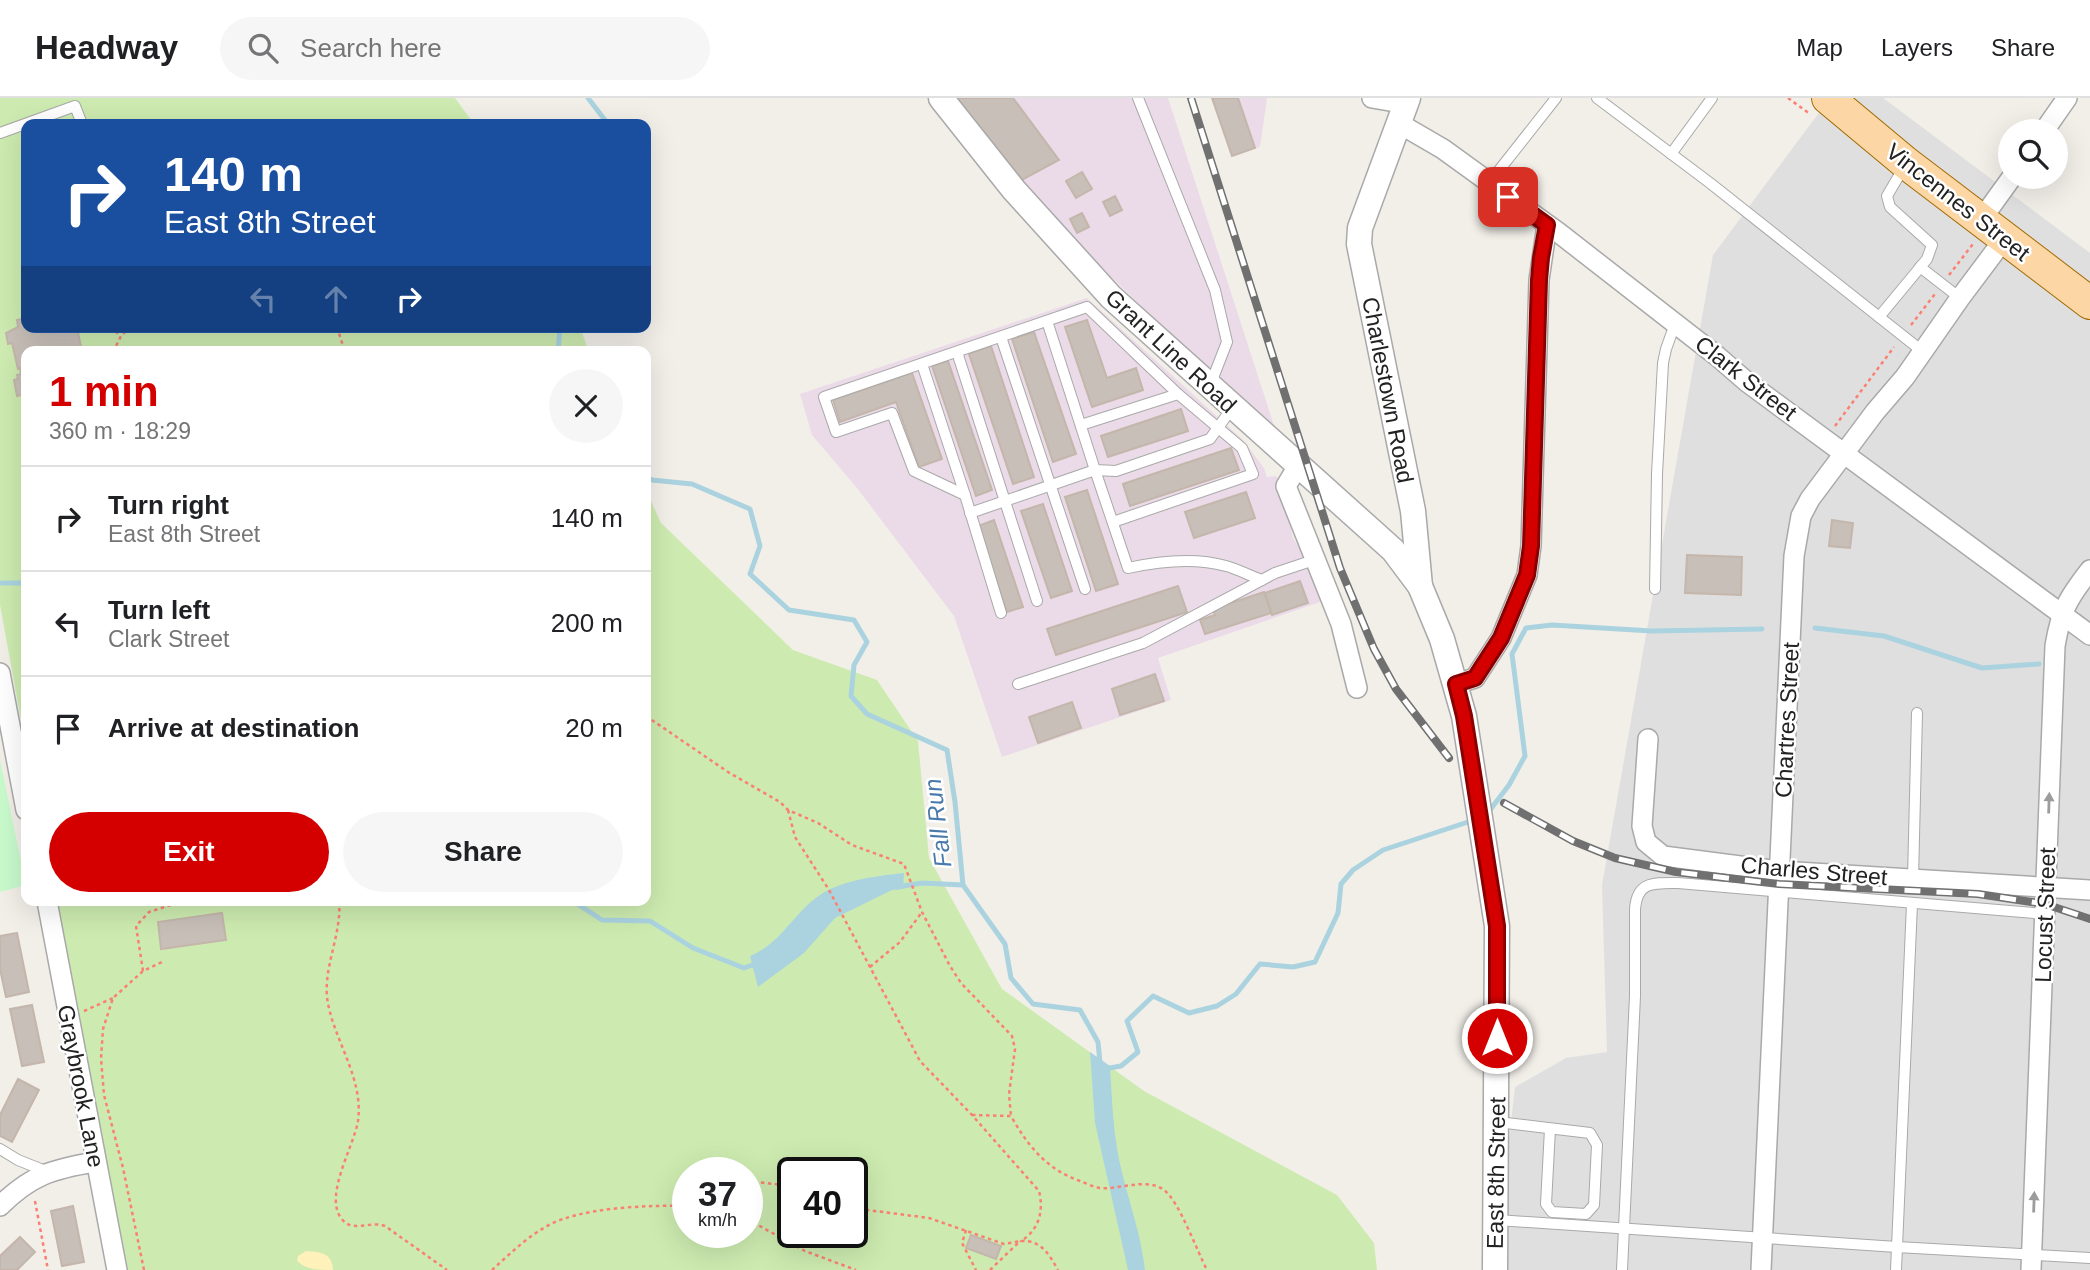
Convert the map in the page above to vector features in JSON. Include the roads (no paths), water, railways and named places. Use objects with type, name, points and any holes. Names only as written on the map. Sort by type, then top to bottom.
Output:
[{"type":"main road","name":"Vincennes Street","points":[[1828,98],[1906,163],[2090,303]]},
{"type":"street","name":"Grant Line Road","points":[[941,98],[1014,190],[1111,297],[1393,550],[1420,586]]},
{"type":"street","name":"Clark Street","points":[[1372,98],[1405,109],[1443,149],[1547,225],[1747,382],[2090,635]]},
{"type":"street","points":[[2052,119],[2067,98]]},
{"type":"street","name":"Charlestown Road","points":[[1405,109],[1360,228],[1359,244],[1413,511],[1420,586],[1434,616],[1456,684]]},
{"type":"street","name":"Chartres Street","points":[[1761,1270],[1797,535],[1801,516],[1810,499],[1905,377],[1959,298],[1993,229],[2008,189]]},
{"type":"street","points":[[1456,684],[1475,678],[1501,638],[1527,575],[1531,546],[1540,269],[1547,225]]},
{"type":"street","points":[[1298,466],[1286,486],[1341,624],[1357,688]]},
{"type":"street","name":"Locust Street","points":[[2031,1262],[2055,646],[2061,614],[2067,600],[2090,570]]},
{"type":"street","points":[[0,676],[21,784]]},
{"type":"street","name":"East 8th Street","points":[[1456,684],[1464,716],[1497,926],[1495,1270]]},
{"type":"street","name":"Charles Street","points":[[1648,739],[1641,813],[1646,842],[1663,856],[1780,871],[2090,890]]},
{"type":"street","name":"Graybrook Lane","points":[[48,906],[117,1270]]},
{"type":"street","points":[[0,1206],[28,1181],[49,1172],[95,1162]]},
{"type":"lane","points":[[1138,98],[1215,290],[1227,342],[1210,387]]},
{"type":"lane","points":[[1489,183],[1556,98]]},
{"type":"lane","points":[[1597,98],[1922,351]]},
{"type":"lane","points":[[1671,154],[1712,98]]},
{"type":"lane","points":[[39,119],[75,106],[80,119]]},
{"type":"lane","points":[[0,133],[21,125]]},
{"type":"lane","points":[[1879,317],[1927,259],[1932,245],[1890,207],[1887,196],[1906,163]]},
{"type":"lane","points":[[1920,267],[1959,298]]},
{"type":"lane","points":[[965,495],[914,471],[892,413],[836,432],[824,397],[1087,307],[1178,394],[1242,448],[1252,474],[1113,522]]},
{"type":"lane","points":[[1047,321],[1128,568],[1162,561],[1199,562],[1226,566],[1262,580]]},
{"type":"lane","points":[[1655,589],[1663,363],[1675,324]]},
{"type":"lane","points":[[1000,337],[1085,589]]},
{"type":"lane","points":[[957,352],[1037,601]]},
{"type":"lane","points":[[922,364],[1001,613]]},
{"type":"lane","points":[[1081,425],[1178,394]]},
{"type":"lane","points":[[970,513],[1095,470],[1116,471],[1210,439],[1232,408]]},
{"type":"lane","points":[[1018,684],[1143,643],[1275,573],[1314,560]]},
{"type":"lane","points":[[1913,879],[1917,713]]},
{"type":"lane","points":[[1622,1270],[1634,1010],[1636,897],[1642,889],[1664,883],[2045,914]]},
{"type":"lane","points":[[1896,1270],[1912,904]]},
{"type":"lane","points":[[1497,1122],[1590,1133],[1597,1145],[1594,1205],[1586,1214],[1552,1212],[1546,1204],[1550,1129]]},
{"type":"lane","points":[[0,1149],[18,1160],[49,1172]]},
{"type":"lane","points":[[1497,1220],[1896,1247],[2031,1262],[2090,1258]]},
{"type":"water","points":[[904,873],[903,889],[892,890],[835,918],[804,953],[758,987],[750,956],[770,944],[811,902],[829,890],[849,882]]},
{"type":"water","points":[[1090,1052],[1110,1066],[1118,1152],[1141,1243],[1145,1270],[1128,1270],[1095,1123]]},
{"type":"waterway","name":"Fall Run","points":[[588,98],[604,119]]},
{"type":"waterway","name":"Fall Run","points":[[558,346],[560,333]]},
{"type":"waterway","name":"Fall Run","points":[[651,479],[692,484],[750,509],[760,546],[750,574],[789,610],[854,620],[867,642],[854,665],[851,696],[867,714],[947,750],[963,885],[1005,944],[1011,978],[1033,1004],[1080,1010],[1098,1042],[1100,1063]]},
{"type":"waterway","points":[[0,583],[21,583]]},
{"type":"waterway","points":[[1490,810],[1509,785],[1525,756],[1512,654],[1526,628],[1552,625],[1652,631],[1762,629]]},
{"type":"waterway","points":[[1815,628],[1884,636],[1982,668],[2039,664]]},
{"type":"waterway","points":[[1104,1069],[1121,1066],[1138,1052],[1127,1021],[1153,996],[1189,1013],[1217,1006],[1236,994],[1260,964],[1293,967],[1315,962],[1338,913],[1341,884],[1353,870],[1383,850],[1468,822]]},
{"type":"waterway","points":[[897,887],[922,883],[963,885]]},
{"type":"waterway","points":[[581,906],[602,920],[650,921],[693,948],[744,968],[758,963]]},
{"type":"railway","points":[[1191,98],[1340,568],[1374,649],[1396,689],[1449,758]]},
{"type":"railway","points":[[1504,803],[1573,841],[1615,858],[1676,872],[1779,884],[1978,894],[2045,904],[2090,919]]}]
